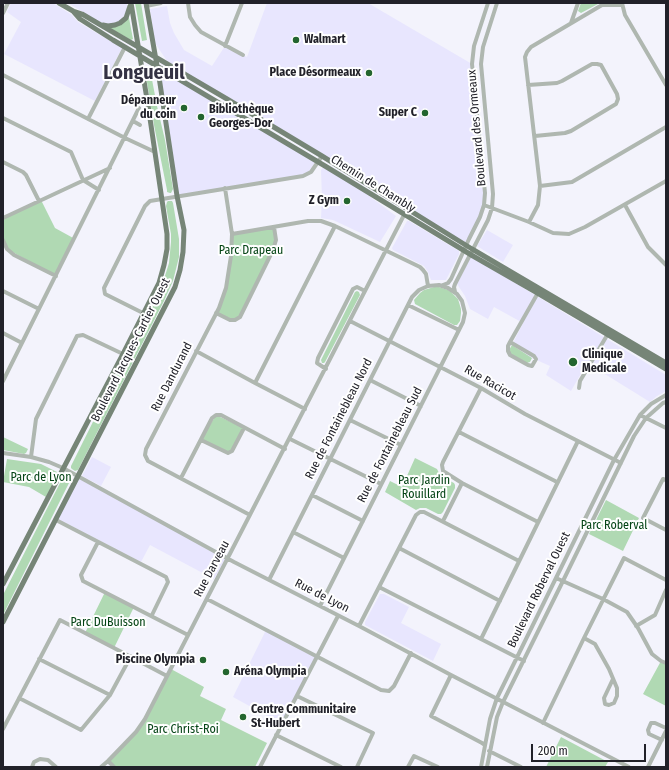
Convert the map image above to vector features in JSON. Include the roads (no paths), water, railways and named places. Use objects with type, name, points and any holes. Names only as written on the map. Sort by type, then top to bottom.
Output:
[{"type":"main road","name":"Chemin de Chambly","points":[[59,3],[100,24],[322,156],[471,252],[609,332],[666,363]]},
{"type":"main road","name":"Boulevard Jacques-Cartier Ouest","points":[[3,584],[144,313],[159,283],[164,265],[167,250],[167,234],[131,3]]},
{"type":"main road","points":[[100,24],[114,26],[120,23],[126,18],[130,10],[131,3]]},
{"type":"main road","name":"Boulevard Jacques-Cartier Ouest","points":[[3,622],[175,287],[180,270],[184,230],[177,196],[146,4]]},
{"type":"main road","name":"Chemin de Chambly","points":[[73,11],[80,20],[404,215],[466,248]]},
{"type":"main road","points":[[159,77],[162,72],[166,71]]},
{"type":"main road","name":"Chemin de Chambly","points":[[609,332],[666,369]]},
{"type":"street","points":[[3,13],[8,3]]},
{"type":"street","points":[[146,4],[161,3]]},
{"type":"street","points":[[188,3],[190,17],[201,32],[243,55]]},
{"type":"street","points":[[225,46],[242,3]]},
{"type":"street","name":"Boulevard des Ormeaux","points":[[442,285],[447,284],[451,280],[484,205],[485,193],[472,64],[474,46],[488,3]]},
{"type":"street","name":"Boulevard des Ormeaux","points":[[456,292],[454,287],[455,284],[488,220],[492,208],[493,194],[481,64],[483,47],[498,3]]},
{"type":"street","points":[[570,24],[578,3]]},
{"type":"street","points":[[530,222],[538,204],[540,186],[525,57],[531,47],[602,4],[622,4],[625,15],[666,85]]},
{"type":"street","points":[[88,119],[125,47]]},
{"type":"street","points":[[528,85],[557,83],[592,64],[597,64],[601,66],[618,94],[616,104],[571,131],[534,136]]},
{"type":"street","points":[[3,75],[155,152]]},
{"type":"street","points":[[4,378],[139,108]]},
{"type":"street","points":[[3,118],[71,152],[83,180],[99,190]]},
{"type":"street","points":[[133,121],[140,125]]},
{"type":"street","points":[[540,186],[572,182],[666,127]]},
{"type":"street","points":[[144,313],[105,294],[104,288],[145,206],[150,201],[303,176],[311,172],[322,156]]},
{"type":"street","points":[[3,162],[26,175],[39,201]]},
{"type":"street","points":[[3,218],[110,168]]},
{"type":"street","points":[[484,205],[530,222],[553,233],[569,234],[585,227],[665,182]]},
{"type":"street","name":"Rue Dandurand","points":[[225,188],[232,234],[231,256],[226,288],[219,308],[146,449],[145,455],[148,461],[250,515]]},
{"type":"street","points":[[625,205],[648,247],[666,265]]},
{"type":"street","name":"Rue Darveau","points":[[101,767],[136,732],[145,719],[404,215]]},
{"type":"street","points":[[232,234],[308,221],[321,221],[421,268],[426,274],[428,286],[442,285],[456,292]]},
{"type":"street","points":[[255,383],[334,226]]},
{"type":"street","points":[[216,313],[230,320],[235,320],[240,317],[273,250],[276,240],[274,227]]},
{"type":"street","points":[[3,240],[7,249],[14,255],[56,276]]},
{"type":"street","name":"Rue de Fontainebleau Nord","points":[[269,580],[412,297],[422,288],[428,286]]},
{"type":"street","points":[[326,369],[317,363],[318,358],[353,289],[357,287],[365,291]]},
{"type":"street","points":[[3,291],[39,308]]},
{"type":"street","points":[[510,342],[534,356],[536,359],[532,366],[510,355],[508,346],[510,342],[539,291]]},
{"type":"street","name":"Rue de Fontainebleau Sud","points":[[320,606],[464,319],[462,302],[456,292]]},
{"type":"street","points":[[408,305],[459,330]]},
{"type":"street","name":"Rue Racicot","points":[[350,321],[481,388],[525,414],[621,463]]},
{"type":"street","points":[[579,388],[580,381],[609,332]]},
{"type":"street","points":[[3,333],[22,343]]},
{"type":"street","points":[[31,457],[36,419],[78,336],[83,335],[123,354]]},
{"type":"street","points":[[196,351],[305,409]]},
{"type":"street","points":[[370,380],[420,406]]},
{"type":"street","points":[[481,388],[443,462],[442,468],[445,473],[462,483],[538,522]]},
{"type":"street","name":"Boulevard Roberval Ouest","points":[[481,767],[490,719],[496,698],[614,460],[640,415],[651,404],[666,395]]},
{"type":"street","name":"Boulevard Roberval Ouest","points":[[487,767],[497,717],[503,702],[634,436],[646,418],[666,402]]},
{"type":"street","points":[[181,478],[212,418],[216,415],[221,415],[284,449]]},
{"type":"street","points":[[640,415],[666,428]]},
{"type":"street","points":[[350,420],[401,445]]},
{"type":"street","points":[[201,440],[228,453],[232,451],[244,428]]},
{"type":"street","points":[[459,432],[558,482]]},
{"type":"street","points":[[290,438],[381,484]]},
{"type":"street","points":[[481,639],[578,441]]},
{"type":"street","name":"Rue de Lyon","points":[[3,454],[31,457],[63,468],[228,559],[629,767]]},
{"type":"street","points":[[666,480],[663,479],[644,518],[666,530]]},
{"type":"street","points":[[443,521],[462,483]]},
{"type":"street","points":[[312,495],[363,521]]},
{"type":"street","points":[[358,626],[418,513],[424,512],[443,521],[519,561]]},
{"type":"street","points":[[56,520],[166,577],[168,582],[152,616]]},
{"type":"street","points":[[293,532],[344,558]]},
{"type":"street","points":[[98,542],[81,575],[83,581],[188,635]]},
{"type":"street","points":[[399,548],[500,601]]},
{"type":"street","points":[[543,723],[603,598],[624,558],[666,580]]},
{"type":"street","points":[[556,578],[603,598],[628,612],[652,654],[666,663]]},
{"type":"street","points":[[379,587],[524,661]]},
{"type":"street","points":[[636,626],[655,616],[666,590]]},
{"type":"street","points":[[207,599],[381,690],[389,691],[394,686],[411,653]]},
{"type":"street","points":[[260,767],[338,616]]},
{"type":"street","points":[[3,729],[60,620],[167,676]]},
{"type":"street","points":[[584,638],[595,644],[609,669],[617,688],[617,696],[614,702],[609,705],[605,704],[604,698],[613,679]]},
{"type":"street","points":[[19,698],[82,730],[110,695],[131,656]]},
{"type":"street","points":[[40,659],[110,695]]},
{"type":"street","points":[[451,675],[431,716],[485,744],[490,752],[521,767]]},
{"type":"street","points":[[297,696],[373,732],[357,767]]},
{"type":"street","points":[[648,767],[662,740],[666,732],[655,723],[651,723],[648,730],[649,734],[662,740]]},
{"type":"street","points":[[276,735],[341,767]]},
{"type":"street","points":[[408,767],[414,756],[438,767]]},
{"type":"street","points":[[32,767],[34,762],[40,759],[48,760],[56,767]]},
{"type":"street","points":[[108,761],[114,767]]},
{"type":"place","name":"Walmart","points":[[296,40]]},
{"type":"place","name":"Place Désormeaux","points":[[369,73]]},
{"type":"place","name":"Dépanneur du coin","points":[[184,108]]},
{"type":"place","name":"Super C","points":[[425,113]]},
{"type":"place","name":"Bibliothèque Georges-Dor","points":[[201,117]]},
{"type":"place","name":"Z Gym","points":[[347,201]]},
{"type":"place","name":"Clinique Medicale","points":[[573,362]]},
{"type":"place","name":"Piscine Olympia","points":[[203,660]]},
{"type":"place","name":"Aréna Olympia","points":[[226,672]]},
{"type":"place","name":"Centre Communitaire St-Hubert","points":[[243,717]]},
{"type":"district","name":"Longueuil","points":[[144,73]]},
{"type":"park label","name":"Parc Drapeau","points":[[251,251]]},
{"type":"park label","name":"Parc de Lyon","points":[[41,478]]},
{"type":"park label","name":"Parc Jardin Rouillard","points":[[424,488]]},
{"type":"park label","name":"Parc Roberval","points":[[614,526]]},
{"type":"park label","name":"Parc DuBuisson","points":[[108,623]]},
{"type":"park label","name":"Parc Christ-Roi","points":[[183,730]]}]
